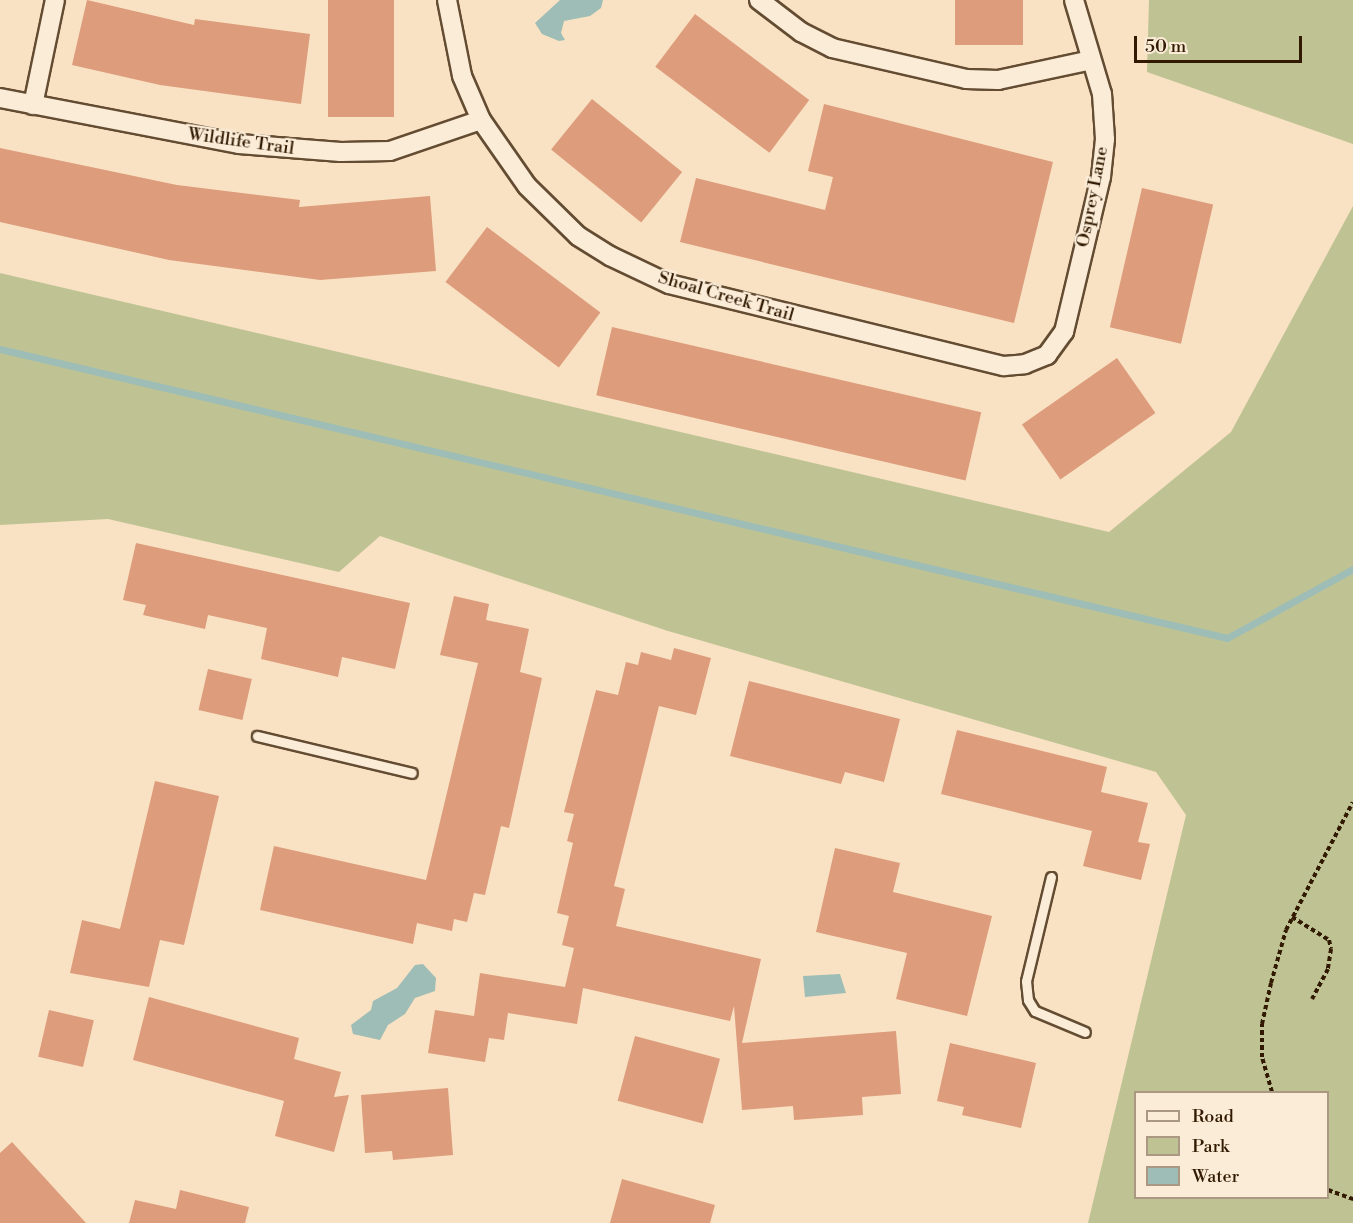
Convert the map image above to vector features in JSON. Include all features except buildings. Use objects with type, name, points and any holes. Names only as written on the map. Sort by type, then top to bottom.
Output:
[{"type":"street","points":[[33,105],[55,0]]},
{"type":"street","name":"Shoal Creek Trail","points":[[447,0],[462,76],[481,120],[499,150],[550,213],[610,256],[669,284],[1004,366],[1025,364],[1047,355]]},
{"type":"street","points":[[759,0],[801,33],[832,48],[966,79],[998,80],[1091,60]]},
{"type":"street","name":"Osprey Lane","points":[[1047,355],[1064,332],[1101,177],[1105,139],[1102,94],[1074,0]]},
{"type":"street","name":"Wildlife Trail","points":[[0,98],[238,144],[341,152],[390,151],[481,120]]},
{"type":"lane","points":[[257,736],[412,772]]},
{"type":"lane","points":[[1051,878],[1026,981],[1028,1000],[1042,1015],[1085,1032]]},
{"type":"path","points":[[1272,1091],[1262,1057],[1262,1024],[1270,983],[1292,916],[1353,802]]},
{"type":"path","points":[[1292,916],[1329,940],[1331,949],[1328,969],[1312,999]]},
{"type":"path","points":[[1329,1190],[1353,1199]]},
{"type":"green space","points":[[1149,0],[1353,0],[1353,144],[1147,72]]},
{"type":"green space","points":[[1353,206],[1353,1223],[1088,1223],[1186,815],[1156,772],[668,631],[380,536],[339,572],[108,519],[0,525],[0,273],[1109,532],[1231,432]]},
{"type":"water","points":[[560,0],[603,0],[601,8],[590,16],[564,21],[561,33],[565,40],[559,41],[542,34],[535,23]]},
{"type":"water","points":[[423,964],[436,978],[435,991],[415,998],[405,1014],[388,1025],[380,1040],[353,1034],[351,1025],[371,1010],[373,1001],[397,988],[415,965]]},
{"type":"water","points":[[840,974],[846,993],[805,997],[803,976]]},
{"type":"waterway","points":[[0,349],[1227,638],[1353,569]]}]
